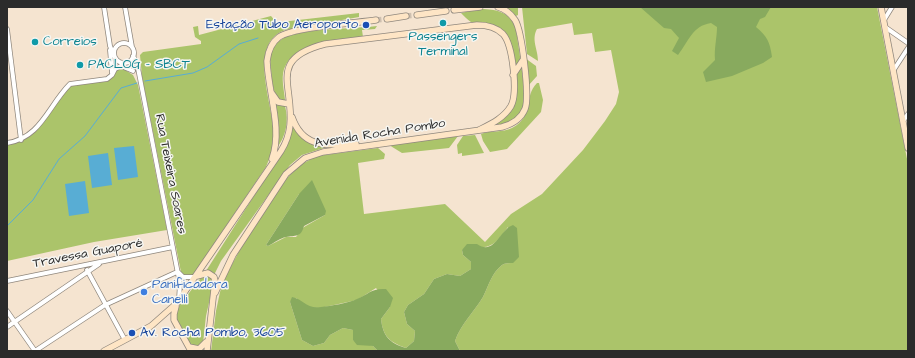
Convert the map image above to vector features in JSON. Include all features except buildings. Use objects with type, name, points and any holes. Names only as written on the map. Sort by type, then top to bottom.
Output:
[{"type":"main road","points":[[454,10],[480,7]]},
{"type":"main road","name":"Avenida Rocha Pombo","points":[[215,293],[233,254],[282,179],[295,165],[305,158],[317,153],[508,125],[522,115],[528,98],[520,35],[516,22],[508,12],[498,7]]},
{"type":"main road","points":[[881,7],[908,148]]},
{"type":"main road","points":[[417,15],[446,11]]},
{"type":"main road","points":[[387,19],[406,16]]},
{"type":"main road","name":"Avenida Rocha Pombo","points":[[265,172],[274,153],[276,139],[267,56],[272,45],[280,36],[310,29],[376,20]]},
{"type":"main road","name":"Avenida Rocha Pombo","points":[[104,351],[151,326],[177,303],[197,276],[288,138],[290,113],[286,81],[289,67],[303,53],[325,44],[477,25],[488,26],[498,30],[506,39],[513,75],[514,95],[510,107],[500,118],[479,130]]},
{"type":"main road","points":[[513,75],[523,60]]},
{"type":"main road","points":[[270,90],[278,102],[289,104]]},
{"type":"main road","points":[[290,113],[299,132],[318,144],[380,143]]},
{"type":"main road","points":[[197,276],[206,273],[212,275],[215,281],[215,293],[207,340],[207,351]]},
{"type":"main road","name":"Rua Teixeira Soares","points":[[177,303],[174,320],[190,349]]},
{"type":"main road","points":[[190,349],[200,349],[204,346],[207,340]]},
{"type":"street","points":[[104,7],[110,46],[112,73]]},
{"type":"street","points":[[110,46],[115,57],[122,62],[128,61],[133,56],[125,7]]},
{"type":"street","points":[[892,7],[884,24],[908,43]]},
{"type":"street","points":[[7,29],[21,140]]},
{"type":"street","points":[[115,57],[114,50],[121,43],[127,43],[132,47]]},
{"type":"street","points":[[893,71],[908,48]]},
{"type":"street","name":"Rua Teixeira Soares","points":[[133,56],[137,63],[173,247],[180,288],[177,303]]},
{"type":"street","name":"Rua Teixeira Soares","points":[[122,62],[133,71],[140,80]]},
{"type":"street","points":[[7,143],[21,140],[36,128],[70,84],[107,79],[115,69],[121,66],[133,71]]},
{"type":"street","points":[[903,122],[908,114]]},
{"type":"street","name":"Travessa Guaporé","points":[[7,281],[88,267],[104,261],[173,247]]},
{"type":"street","points":[[7,327],[88,267],[105,305],[125,340]]},
{"type":"street","points":[[7,311],[35,351],[105,305],[177,272],[183,277],[188,278],[197,276]]},
{"type":"green space","points":[[504,7],[518,7],[518,15],[516,16]]},
{"type":"green space","points":[[522,7],[877,7],[908,164],[908,351],[460,351],[455,341],[461,329],[483,297],[495,272],[503,264],[513,263],[508,227],[493,244],[489,246],[462,250],[463,255],[471,262],[471,269],[460,276],[447,274],[434,279],[424,294],[408,305],[404,312],[407,324],[415,331],[414,341],[406,348],[391,341],[383,330],[381,319],[390,307],[376,288],[357,300],[320,308],[307,307],[296,298],[290,302],[302,340],[313,346],[324,343],[330,335],[343,328],[353,330],[353,340],[373,346],[378,351],[211,351],[216,311],[225,277],[246,239],[287,178],[300,165],[317,156],[378,148],[385,154],[384,159],[358,163],[364,214],[445,204],[485,242],[511,214],[542,194],[583,150],[605,121],[616,104],[619,92],[611,50],[595,52],[592,33],[574,35],[572,23],[537,29],[535,33],[535,41],[538,61],[527,54]],"holes":[[[299,194],[325,215],[304,227],[296,237],[286,237],[268,246],[266,245]]]},
{"type":"green space","points":[[640,7],[771,7],[765,17],[760,19],[756,27],[763,33],[767,40],[772,57],[763,63],[732,76],[706,82],[703,72],[715,60],[717,27],[711,23],[699,27],[678,55],[672,51],[679,38],[671,29],[664,28]]},
{"type":"green space","points":[[480,9],[497,11],[506,15],[516,29],[524,90],[523,106],[517,117],[498,126],[497,123],[503,118],[516,91],[504,32],[494,25],[471,22],[461,13]]},
{"type":"green space","points":[[359,13],[359,17],[285,30],[273,38],[267,49],[264,63],[265,79],[273,127],[274,143],[271,154],[266,167],[193,275],[185,276],[181,272],[142,77],[140,55],[143,52],[201,44],[201,41],[195,37],[193,27],[198,26],[199,35],[271,16],[276,22],[281,22]]},
{"type":"green space","points":[[377,26],[375,29],[362,30],[363,37],[330,41],[307,47],[297,52],[290,59],[283,73],[285,100],[280,101],[277,97],[273,86],[270,60],[273,48],[282,39],[290,35],[314,31]]},
{"type":"green space","points":[[525,58],[536,66],[537,76],[528,86]]},
{"type":"green space","points":[[122,68],[133,75],[138,85],[167,230],[94,242],[7,261],[7,145],[19,142],[29,137],[37,130],[70,86],[107,81],[112,77],[114,72]]},
{"type":"green space","points":[[537,83],[539,83],[543,100],[541,112],[507,149],[490,152],[483,141],[481,134],[508,130],[519,123],[524,118],[530,94]]},
{"type":"green space","points":[[274,100],[279,105],[285,106],[287,117],[285,133],[277,148]]},
{"type":"green space","points":[[293,126],[299,134],[327,147],[302,155],[290,165],[221,261],[214,275],[206,271],[289,141]]},
{"type":"green space","points":[[475,135],[484,153],[462,156],[462,153],[458,154],[457,145],[463,136]]},
{"type":"green space","points":[[458,136],[449,148],[402,153],[389,145]]},
{"type":"green space","points":[[312,180],[326,211],[325,215],[304,226],[303,230],[299,234],[279,239],[268,246],[266,245],[299,194]]},
{"type":"green space","points":[[513,225],[517,228],[519,257],[513,263],[506,263],[498,268],[483,297],[464,324],[455,341],[460,351],[378,351],[373,346],[357,345],[353,340],[353,330],[343,328],[330,335],[324,343],[313,346],[302,340],[290,302],[292,297],[312,307],[321,307],[349,302],[373,290],[386,289],[393,298],[390,307],[381,319],[383,330],[391,341],[406,348],[414,341],[415,331],[407,324],[404,312],[408,305],[424,294],[434,279],[447,274],[460,276],[471,269],[471,262],[463,255],[462,250],[467,244],[477,244],[483,247],[493,245],[508,228]]},
{"type":"green space","points":[[203,275],[211,277],[213,285],[206,316],[203,343],[199,347],[191,345],[176,321],[175,311]]},
{"type":"water","points":[[134,146],[138,177],[118,180],[114,148]]},
{"type":"water","points":[[108,153],[112,185],[92,188],[88,156]]},
{"type":"water","points":[[85,181],[89,213],[69,216],[65,184]]},
{"type":"waterway","points":[[145,81],[193,73],[207,67],[239,44],[258,38]]},
{"type":"waterway","points":[[7,226],[33,200],[59,159],[85,136],[121,88],[137,83]]},
{"type":"tunnel","points":[[406,16],[417,15]]},
{"type":"tunnel","points":[[376,20],[387,19]]},
{"type":"place","name":"Passengers Terminal","points":[[443,23]]},
{"type":"place","name":"Estação Tubo Aeroporto","points":[[366,25]]},
{"type":"place","name":"Correios","points":[[35,42]]},
{"type":"place","name":"PACLOG - SBCT","points":[[80,65]]},
{"type":"place","name":"Panificadora Canelli","points":[[144,292]]},
{"type":"place","name":"Av. Rocha Pombo, 3605","points":[[132,333]]}]
